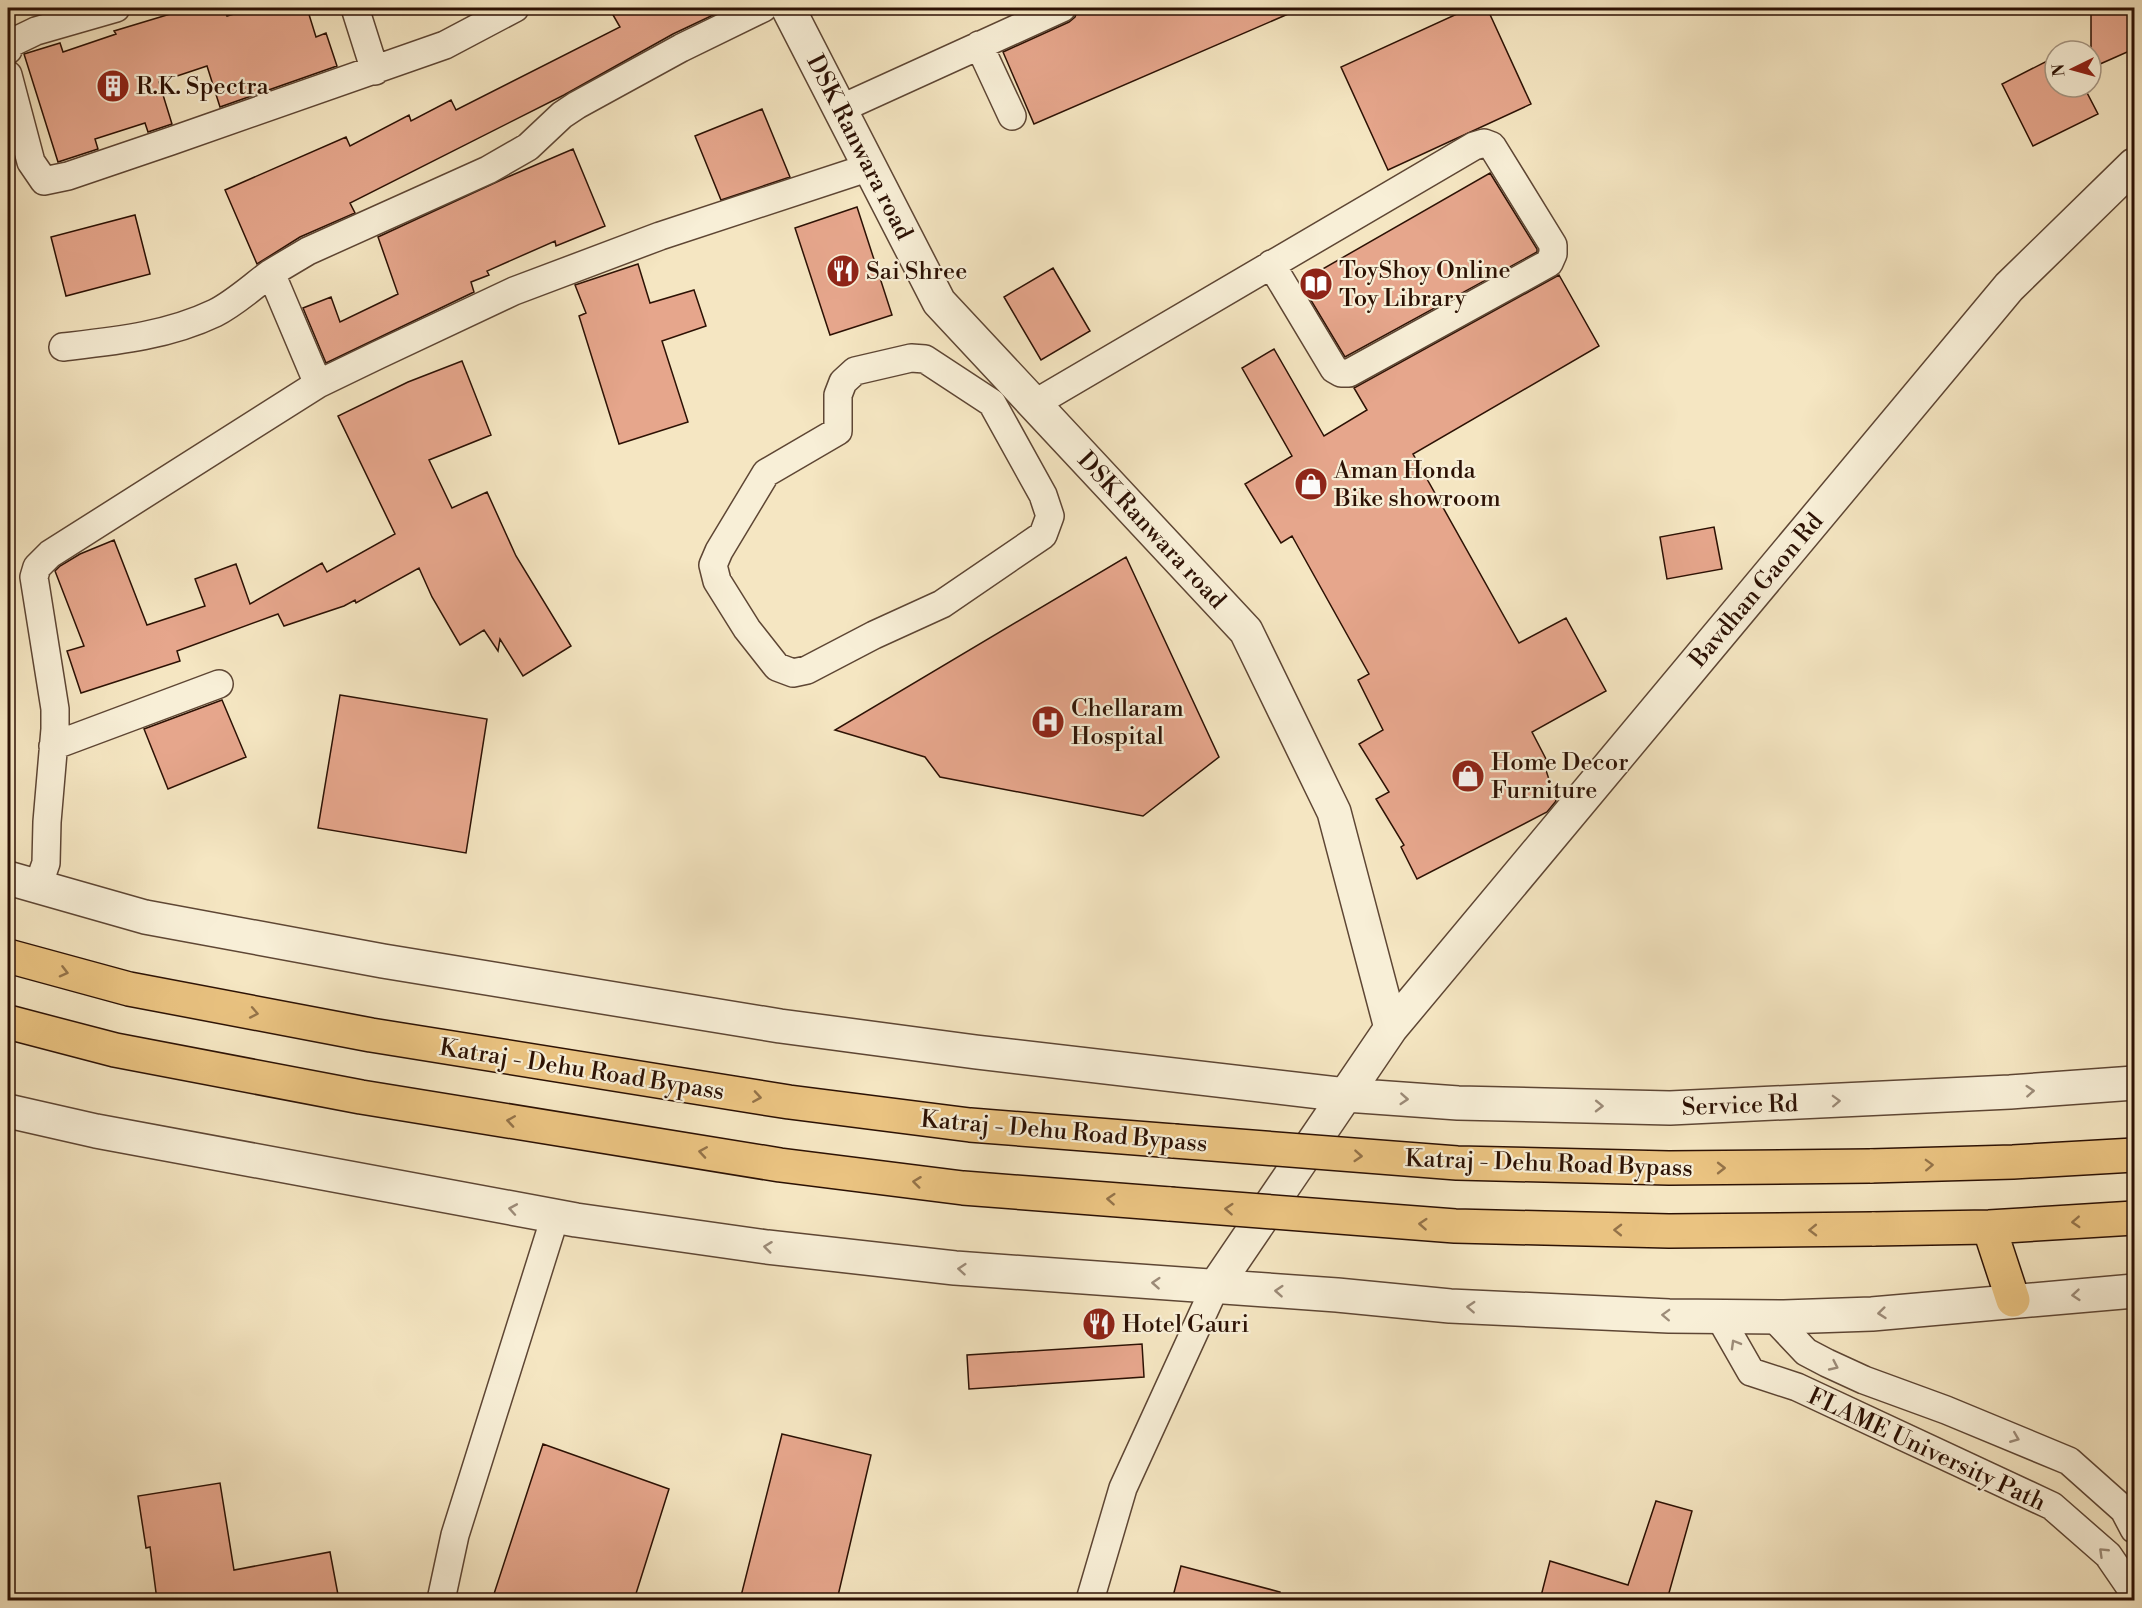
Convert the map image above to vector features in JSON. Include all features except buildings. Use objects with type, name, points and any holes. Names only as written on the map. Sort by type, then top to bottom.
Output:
[{"type":"highway","name":"Katraj - Dehu Road Bypass","points":[[8,956],[129,989],[371,1035],[789,1102],[970,1125],[1457,1163],[1669,1168],[1870,1166],[2013,1162],[2134,1155]]},
{"type":"highway","points":[[8,1022],[115,1050],[361,1097],[769,1163],[963,1188],[1455,1226],[1669,1231],[1872,1230],[1989,1227],[2134,1218]]},
{"type":"highway","points":[[1989,1227],[2013,1300]]},
{"type":"street","points":[[8,50],[9,44],[36,31],[116,8]]},
{"type":"street","points":[[355,8],[375,70]]},
{"type":"street","points":[[8,75],[31,162],[44,181],[78,172],[444,45],[515,8]]},
{"type":"street","points":[[63,347],[143,337],[185,325],[217,312],[308,251],[488,170],[528,147],[562,115],[578,105],[681,48],[763,8]]},
{"type":"street","name":"DSK Ranwara road","points":[[788,8],[939,302],[1246,631],[1334,812],[1391,1028]]},
{"type":"street","points":[[840,109],[1062,8]]},
{"type":"street","points":[[979,45],[1012,116]]},
{"type":"street","points":[[1034,404],[1271,264],[1474,146],[1484,143],[1492,146],[1553,245],[1553,254],[1549,263],[1349,373],[1341,373],[1334,369],[1271,264]]},
{"type":"street","name":"Bavdhan Gaon Rd","points":[[1391,1028],[2009,287],[2134,165]]},
{"type":"street","points":[[23,882],[46,863],[55,709],[35,587],[37,567],[50,554],[318,384],[514,291],[660,236],[870,167]]},
{"type":"street","points":[[272,273],[318,384]]},
{"type":"street","points":[[911,358],[925,359],[962,383],[992,403],[1043,495],[1050,516],[1043,535],[942,604],[873,635],[807,670],[793,673],[777,667],[747,629],[717,581],[713,565],[766,473],[838,431],[838,395],[843,382],[855,371],[911,358]]},
{"type":"street","points":[[962,383],[993,359]]},
{"type":"street","points":[[53,746],[219,684]]},
{"type":"street","name":"Service Rd","points":[[23,882],[146,917],[383,961],[780,1026],[976,1052],[1346,1095],[1458,1103],[1670,1108],[2010,1092],[2134,1083]]},
{"type":"street","points":[[1090,1600],[1123,1488],[1215,1287],[1391,1028]]},
{"type":"street","points":[[8,1111],[107,1133],[555,1217],[767,1247],[955,1268],[1337,1295],[1450,1306],[1669,1316],[1773,1317],[1872,1314],[2134,1291]]},
{"type":"street","points":[[441,1600],[455,1535],[555,1217]]},
{"type":"street","points":[[1719,1316],[1751,1372],[1806,1352]]},
{"type":"street","points":[[1773,1317],[1806,1352],[1864,1380],[1957,1414],[2069,1461],[2124,1510],[2134,1529]]},
{"type":"street","name":"FLAME University Path","points":[[1751,1372],[1797,1387],[2052,1506],[2108,1556],[2132,1590],[2133,1600]]},
{"type":"place","name":"R.K. Spectra","points":[[113,86]]},
{"type":"place","name":"Sai Shree","points":[[843,271]]},
{"type":"place","name":"ToyShoy Online Toy Library","points":[[1316,284]]},
{"type":"place","name":"Aman Honda Bike showroom","points":[[1311,484]]},
{"type":"place","name":"Chellaram Hospital","points":[[1048,722]]},
{"type":"place","name":"Home Decor Furniture","points":[[1468,776]]},
{"type":"place","name":"Hotel Gauri","points":[[1099,1324]]}]
